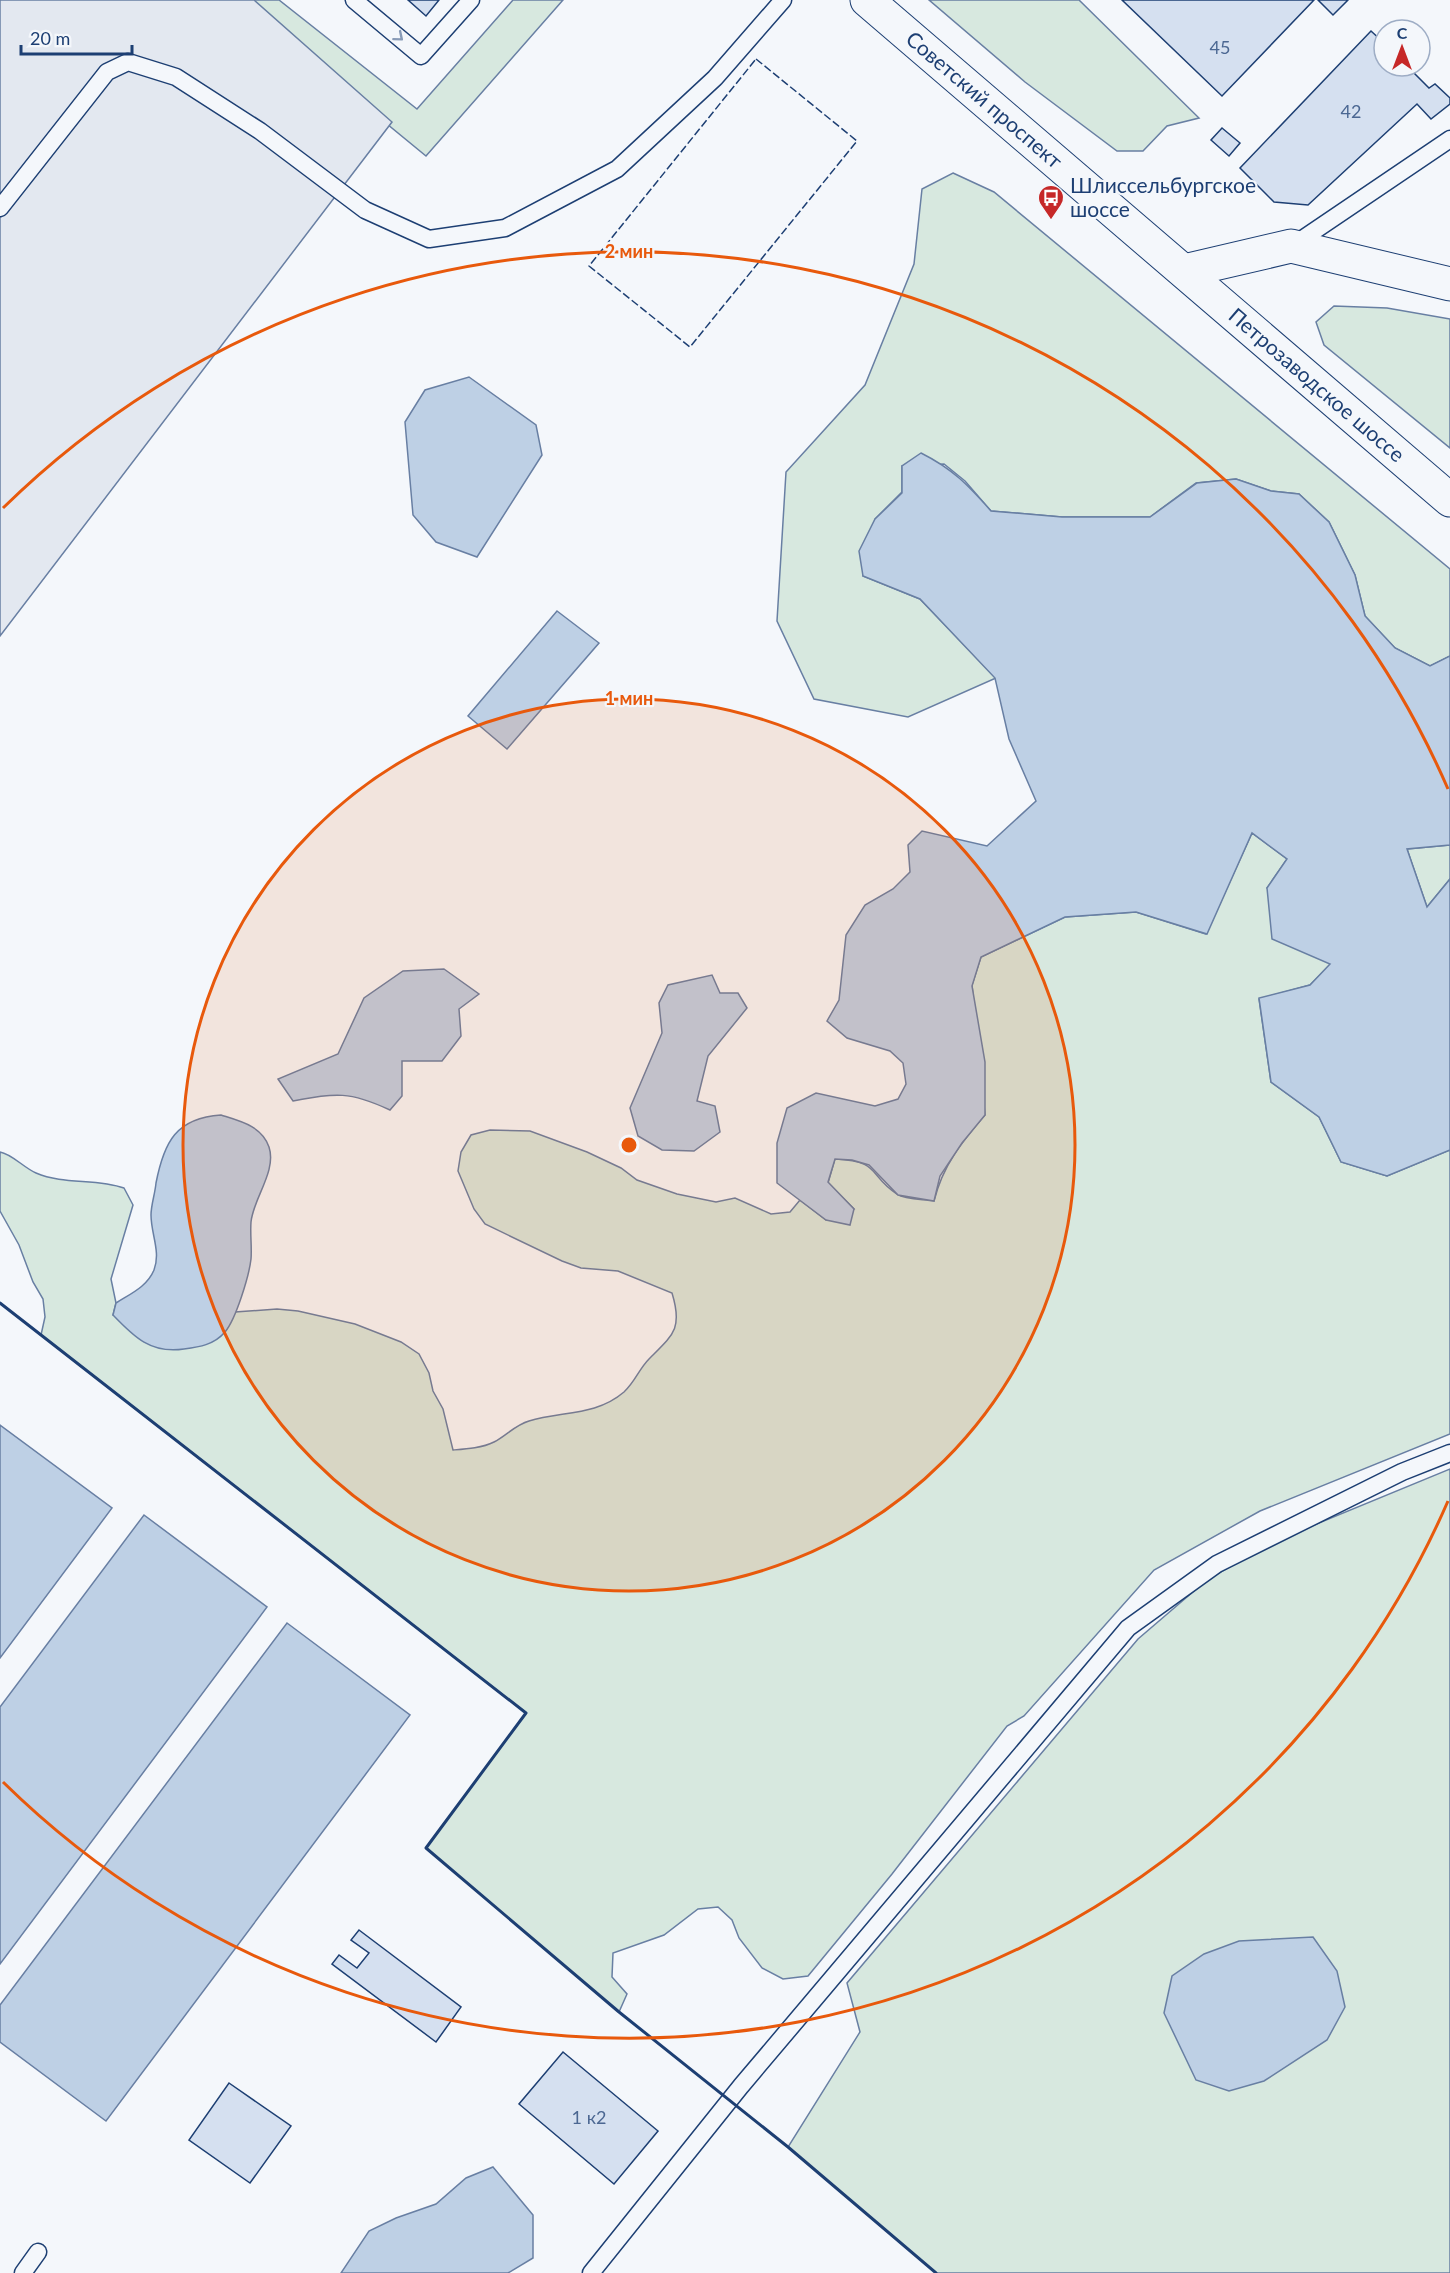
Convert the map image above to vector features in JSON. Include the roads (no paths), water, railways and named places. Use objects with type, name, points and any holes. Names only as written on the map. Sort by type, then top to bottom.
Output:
[{"type":"main road","name":"Советский проспект","points":[[867,0],[1184,271]]},
{"type":"main road","points":[[1184,271],[1291,246],[1450,284]]},
{"type":"main road","name":"Петрозаводское шоссе","points":[[1184,271],[1450,500]]},
{"type":"lane","points":[[354,0],[421,56],[471,0]]},
{"type":"lane","points":[[0,208],[107,72],[128,62],[176,77],[260,131],[365,210],[429,239],[505,228],[617,169],[715,78],[783,0]]},
{"type":"lane","points":[[1291,246],[1450,139]]},
{"type":"lane","points":[[591,2273],[741,2086],[1128,1628],[1216,1564],[1402,1472],[1450,1453]]},
{"type":"lane","points":[[22,2273],[38,2252]]},
{"type":"water","points":[[469,377],[536,425],[542,455],[477,557],[436,542],[413,515],[405,422],[425,390]]},
{"type":"water","points":[[921,453],[959,478],[991,511],[1062,517],[1150,517],[1197,483],[1236,479],[1271,491],[1299,494],[1329,522],[1355,575],[1365,616],[1395,648],[1430,666],[1450,656],[1450,845],[1407,849],[1427,907],[1450,879],[1450,1150],[1387,1176],[1341,1162],[1319,1117],[1271,1082],[1259,998],[1310,985],[1330,964],[1272,939],[1267,888],[1287,859],[1252,833],[1207,934],[1136,912],[1065,917],[981,957],[972,986],[985,1062],[985,1115],[962,1143],[940,1176],[934,1201],[898,1195],[869,1165],[852,1160],[835,1159],[828,1182],[854,1209],[850,1225],[826,1220],[777,1183],[777,1143],[787,1108],[816,1093],[875,1106],[898,1099],[906,1084],[903,1063],[890,1051],[847,1038],[827,1021],[839,1000],[846,935],[865,905],[893,889],[910,872],[908,845],[922,831],[987,846],[1036,801],[1009,739],[995,678],[920,599],[863,576],[859,551],[875,519],[902,493],[902,466]]},
{"type":"water","points":[[557,611],[599,643],[507,749],[468,716]]},
{"type":"water","points":[[444,969],[479,994],[459,1009],[461,1036],[442,1061],[402,1061],[402,1096],[390,1110],[364,1099],[343,1095],[293,1101],[278,1079],[338,1054],[364,998],[403,971]]},
{"type":"water","points":[[712,975],[720,993],[738,993],[747,1008],[708,1056],[697,1101],[715,1106],[720,1132],[694,1151],[662,1150],[638,1136],[630,1108],[662,1033],[659,1003],[668,985]]},
{"type":"water","points":[[221,1115],[256,1129],[266,1140],[271,1156],[270,1166],[253,1213],[248,1276],[233,1318],[221,1336],[201,1346],[162,1349],[136,1337],[113,1315],[116,1303],[143,1286],[154,1270],[156,1256],[151,1211],[159,1168],[168,1144],[183,1127],[193,1121]]},
{"type":"water","points":[[0,1425],[112,1508],[0,1658]]},
{"type":"water","points":[[144,1515],[267,1607],[0,1964],[0,1707]]},
{"type":"water","points":[[287,1623],[410,1715],[106,2121],[0,2042],[0,2005]]},
{"type":"water","points":[[1313,1937],[1337,1971],[1345,2007],[1327,2040],[1264,2081],[1229,2091],[1196,2080],[1164,2013],[1172,1976],[1204,1954],[1239,1941]]},
{"type":"water","points":[[493,2167],[533,2215],[533,2258],[508,2273],[341,2273],[369,2231],[396,2218],[436,2204],[466,2178]]},
{"type":"place","name":"Шлиссельбургское шоссе","points":[[1051,221]]}]
